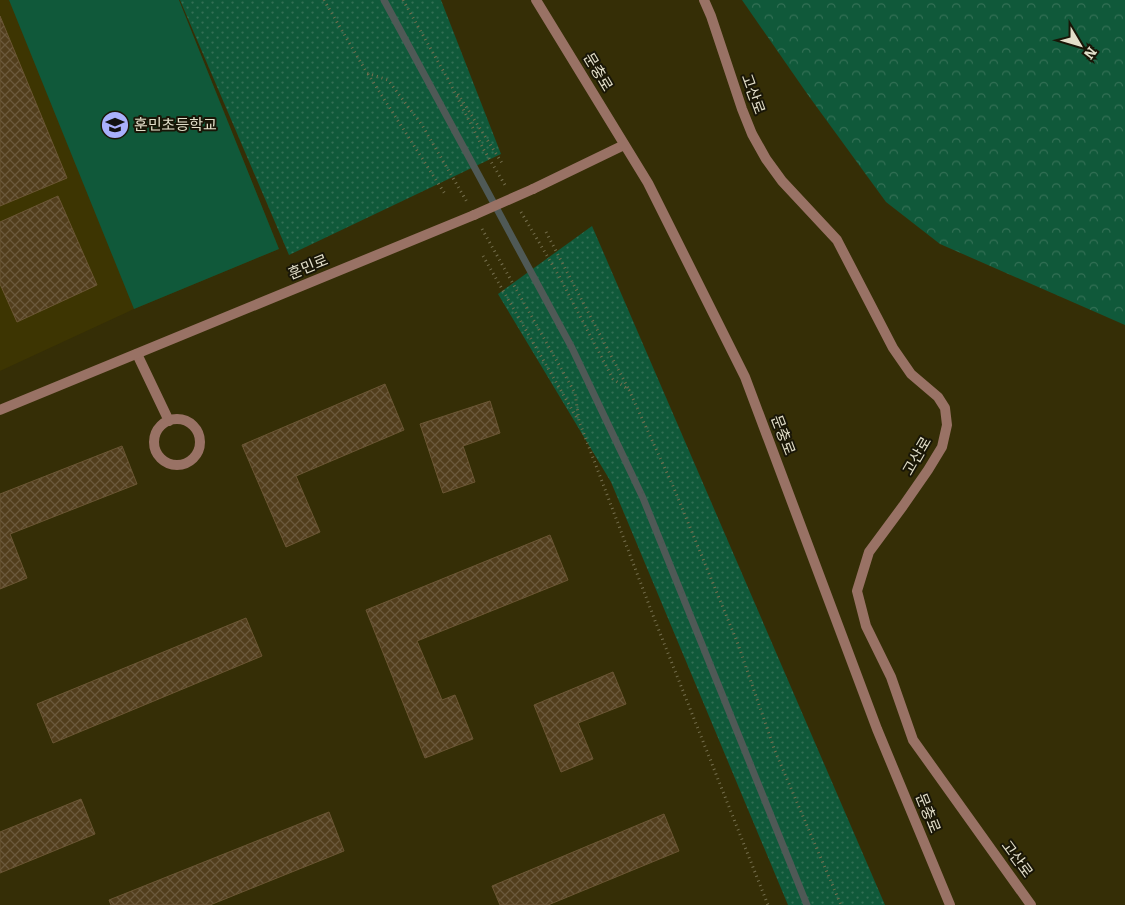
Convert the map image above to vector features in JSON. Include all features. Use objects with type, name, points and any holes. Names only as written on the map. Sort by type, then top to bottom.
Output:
[{"type":"street","name":"문충로","points":[[536,0],[648,183],[745,377],[877,729],[950,905]]},
{"type":"street","name":"고산로","points":[[704,0],[742,110],[752,134],[766,159],[782,181],[837,240],[893,348],[912,374],[938,397],[946,408],[947,425],[942,447],[908,499],[869,552],[858,591],[866,626],[891,677],[913,740],[1031,905]]},
{"type":"street","name":"훈민로","points":[[0,410],[474,215],[533,189],[624,144]]},
{"type":"street","points":[[136,354],[169,421]]},
{"type":"street","points":[[181,419],[195,426],[199,433],[200,449],[196,456],[184,464],[169,464],[163,460],[155,448],[154,440],[156,433],[160,426],[169,421],[181,419]]},
{"type":"path","points":[[324,0],[367,73],[445,194]]},
{"type":"path","points":[[403,0],[449,81],[484,150],[509,192]]},
{"type":"path","points":[[367,73],[388,80],[422,125],[467,203]]},
{"type":"path","points":[[449,81],[502,163]]},
{"type":"path","points":[[519,208],[560,276],[613,379],[629,390]]},
{"type":"path","points":[[482,227],[575,393],[579,421]]},
{"type":"path","points":[[546,232],[629,390],[673,486],[734,635],[776,751],[841,905]]},
{"type":"path","points":[[482,256],[579,421],[657,628],[768,905]]},
{"type":"shaded area","name":"훈민초등학교","points":[[0,0],[179,0],[279,249],[134,309],[0,371]]},
{"type":"green space","name":"훈민초등학교","points":[[9,0],[179,0],[279,249],[134,309]]},
{"type":"green space","points":[[180,0],[441,0],[501,154],[289,255]]},
{"type":"green space","points":[[742,0],[1125,0],[1125,325],[940,244],[886,202]]},
{"type":"green space","points":[[592,226],[885,905],[788,905],[611,482],[498,294]]},
{"type":"building","points":[[0,16],[67,178],[0,206]]},
{"type":"building","points":[[58,196],[97,285],[17,322],[0,284],[0,222]]},
{"type":"building","points":[[385,384],[404,430],[296,476],[320,532],[286,547],[242,445]]},
{"type":"building","points":[[490,401],[500,433],[463,446],[475,482],[443,493],[420,424]]},
{"type":"building","points":[[122,446],[137,484],[10,534],[27,578],[0,589],[0,494]]},
{"type":"building","points":[[550,535],[568,580],[417,641],[442,700],[455,695],[473,739],[425,758],[366,610]]},
{"type":"building","points":[[246,618],[262,656],[53,743],[37,704]]},
{"type":"building","points":[[613,672],[626,704],[578,723],[593,759],[561,772],[534,705]]},
{"type":"building","points":[[81,799],[95,834],[0,873],[0,832]]},
{"type":"building","points":[[329,812],[344,851],[210,905],[111,905],[109,900]]},
{"type":"building","points":[[664,814],[679,851],[548,905],[500,905],[492,886]]},
{"type":"waterway","points":[[384,0],[572,348],[643,498],[807,905]]},
{"type":"place","name":"훈민초등학교","points":[[115,125]]}]
